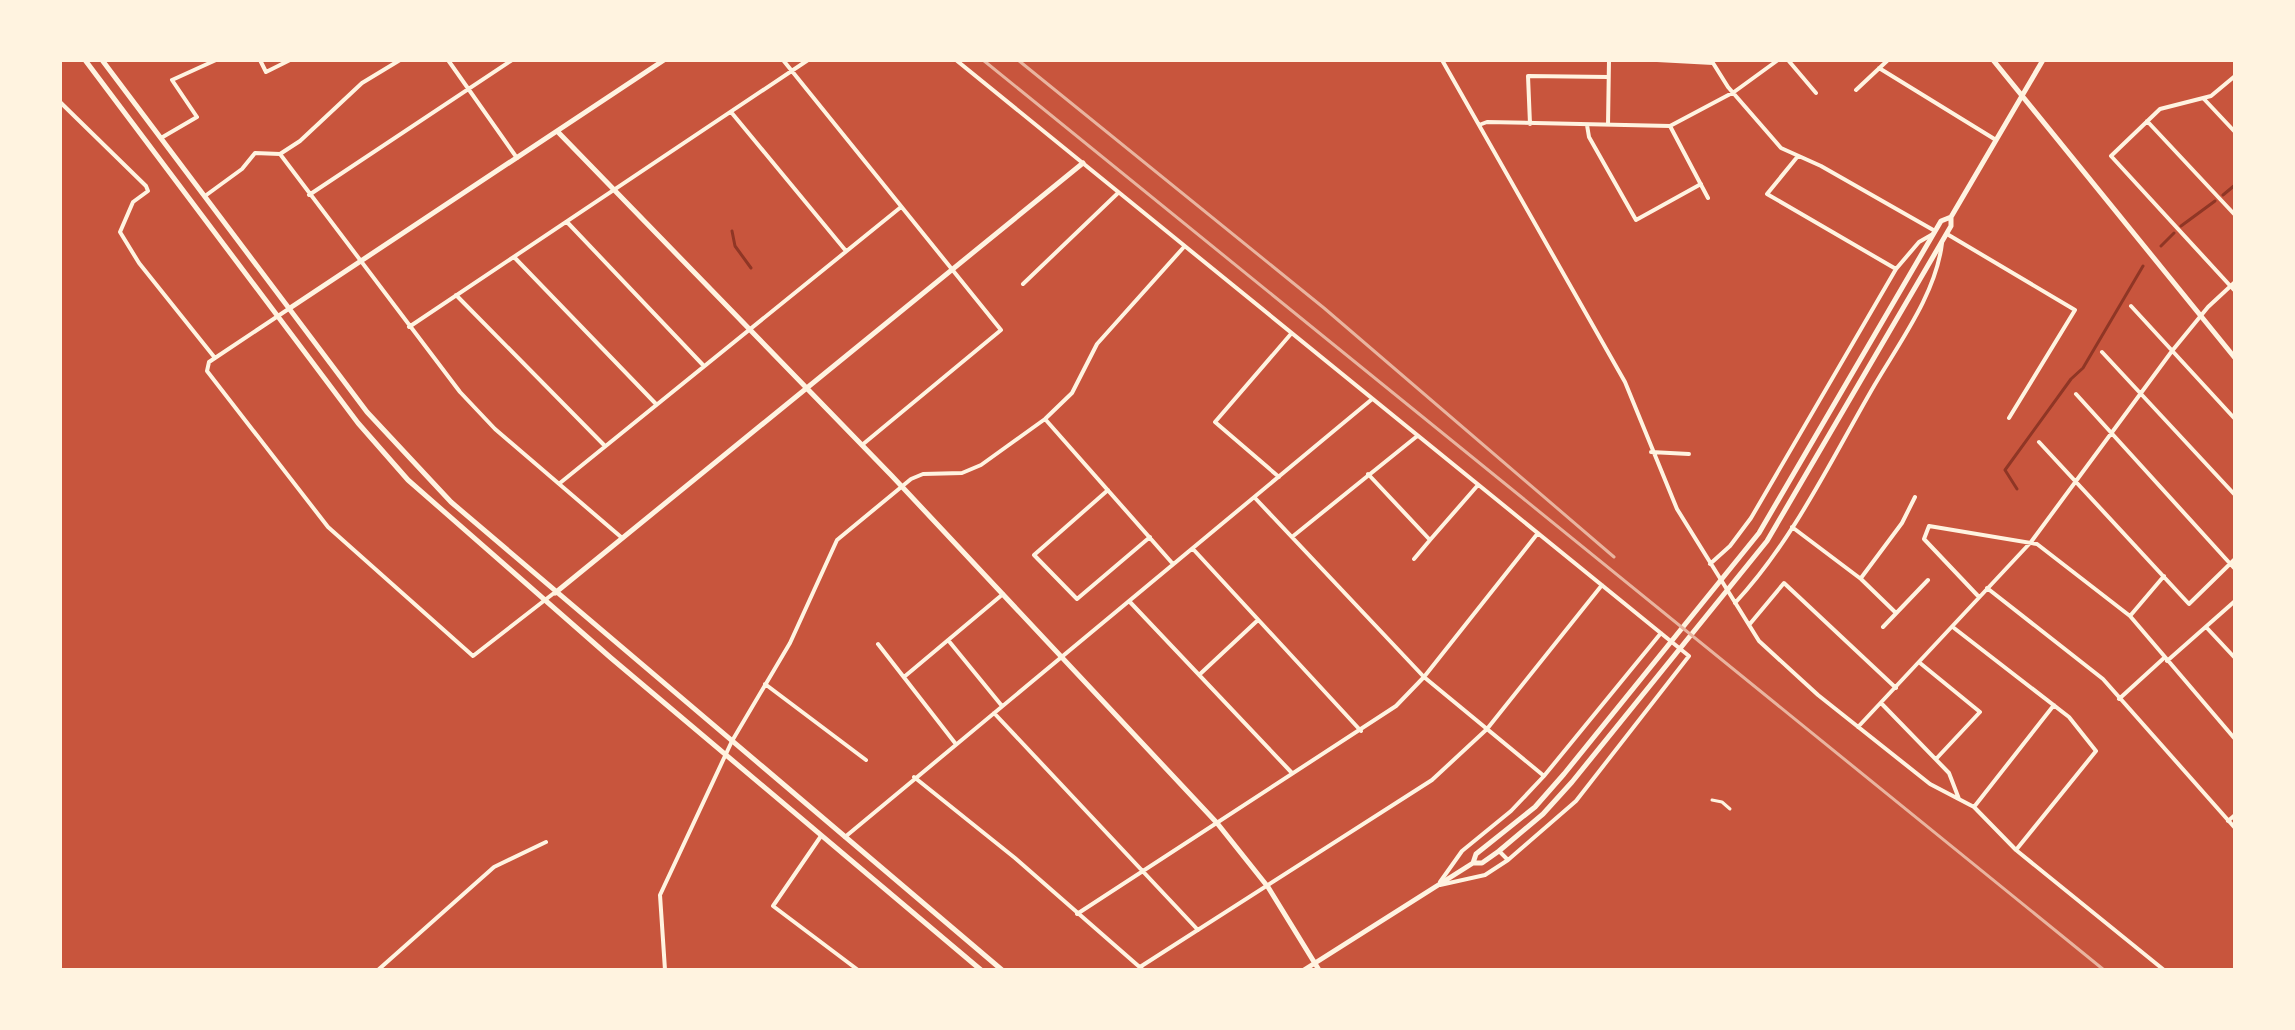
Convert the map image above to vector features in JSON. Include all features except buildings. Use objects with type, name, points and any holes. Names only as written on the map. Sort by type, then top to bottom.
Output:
[{"type":"street","points":[[85,60],[358,423],[408,480],[981,970]]},
{"type":"street","points":[[102,60],[395,445],[451,502],[1002,970]]},
{"type":"street","points":[[161,138],[197,117],[172,80],[216,60]]},
{"type":"street","points":[[260,60],[266,72],[290,60]]},
{"type":"street","points":[[205,196],[242,169],[255,153],[280,154],[300,141],[362,83],[400,60]]},
{"type":"street","points":[[448,60],[517,158]]},
{"type":"street","points":[[309,195],[512,60]]},
{"type":"street","points":[[664,60],[215,358],[207,367],[209,376],[328,527],[473,656],[555,593],[1083,163]]},
{"type":"street","points":[[783,60],[1001,330],[862,445]]},
{"type":"street","points":[[409,327],[808,60]]},
{"type":"street","points":[[956,60],[1183,248],[1689,656],[1576,801],[1508,860],[1485,875],[1438,885]]},
{"type":"street","points":[[1442,60],[1625,382],[1651,452],[1677,509],[1749,625],[1774,655],[1858,727],[1930,784],[1974,807],[2016,850],[2164,970]]},
{"type":"street","points":[[1608,125],[1609,60]]},
{"type":"street","points":[[1657,60],[1711,62],[1777,145],[1934,233]]},
{"type":"street","points":[[1479,125],[1487,122],[1670,126],[1734,92],[1778,60]]},
{"type":"street","points":[[1788,60],[1816,93]]},
{"type":"street","points":[[1856,90],[1888,60]]},
{"type":"street","points":[[1993,60],[2235,358]]},
{"type":"street","points":[[1304,970],[1473,863],[1482,863],[1513,840],[1572,782],[1767,541],[1943,241],[1951,217],[2043,60]]},
{"type":"street","points":[[1879,68],[1996,140]]},
{"type":"street","points":[[1530,124],[1528,76],[1608,77]]},
{"type":"street","points":[[1858,727],[1954,628],[2031,542],[2108,433],[2200,315],[2234,287],[2111,157],[2163,108],[2204,99],[2235,76]]},
{"type":"street","points":[[2204,99],[2235,132]]},
{"type":"street","points":[[60,102],[146,186],[148,191],[133,202],[120,232],[139,263],[215,358]]},
{"type":"street","points":[[731,112],[846,251]]},
{"type":"street","points":[[2147,121],[2235,215]]},
{"type":"street","points":[[1587,125],[1589,137],[1636,220],[1701,184]]},
{"type":"street","points":[[1670,126],[1708,198]]},
{"type":"street","points":[[557,131],[862,445],[1217,823],[1268,887],[1319,970]]},
{"type":"street","points":[[280,154],[460,392],[495,429],[621,537]]},
{"type":"street","points":[[1798,156],[1794,165],[1767,194],[1896,269]]},
{"type":"street","points":[[1023,284],[1118,193]]},
{"type":"street","points":[[560,483],[901,207]]},
{"type":"street","points":[[1473,863],[1476,854],[1507,832],[1564,774],[1759,533],[1941,221],[1951,217]]},
{"type":"street","points":[[567,222],[704,365]]},
{"type":"street","points":[[1710,564],[1730,546],[1751,518],[1896,269],[1919,242],[1934,233]]},
{"type":"street","points":[[1947,234],[2075,310],[2009,418]]},
{"type":"street","points":[[1735,603],[1792,527],[1921,303],[1938,265],[1943,241]]},
{"type":"street","points":[[665,970],[660,895],[732,741],[790,643],[837,540],[902,487],[923,474],[962,473],[981,465],[1045,419],[1072,393],[1097,344],[1183,248]]},
{"type":"street","points":[[514,257],[656,404]]},
{"type":"street","points":[[456,295],[604,445]]},
{"type":"street","points":[[2131,306],[2235,419]]},
{"type":"street","points":[[1279,477],[1215,422],[1290,335]]},
{"type":"street","points":[[2102,352],[2235,495]]},
{"type":"street","points":[[2076,394],[2108,433],[2233,562],[2235,569]]},
{"type":"street","points":[[845,837],[1371,400]]},
{"type":"street","points":[[1045,419],[1174,565]]},
{"type":"street","points":[[1292,537],[1416,437]]},
{"type":"street","points":[[2039,442],[2189,604],[2233,562]]},
{"type":"street","points":[[1651,452],[1689,454]]},
{"type":"street","points":[[1368,474],[1430,540]]},
{"type":"street","points":[[1414,559],[1478,485]]},
{"type":"street","points":[[1108,490],[1034,555],[1077,599],[1150,537]]},
{"type":"street","points":[[1861,579],[1902,523],[1915,497]]},
{"type":"street","points":[[1255,498],[1424,677],[1544,776]]},
{"type":"street","points":[[1979,597],[1924,539],[1929,526],[2031,542],[2130,616],[2235,739]]},
{"type":"street","points":[[1792,527],[1861,579],[1896,613]]},
{"type":"street","points":[[1077,914],[1396,706],[1424,677],[1538,533]]},
{"type":"street","points":[[1193,549],[1361,731]]},
{"type":"street","points":[[2130,616],[2164,576]]},
{"type":"street","points":[[1883,627],[1928,580]]},
{"type":"street","points":[[1749,625],[1784,583],[1896,688]]},
{"type":"street","points":[[914,777],[1142,969],[1432,780],[1487,729],[1602,585]]},
{"type":"street","points":[[1987,588],[2103,679],[2235,828]]},
{"type":"street","points":[[904,677],[1003,594]]},
{"type":"street","points":[[1129,600],[1292,773]]},
{"type":"street","points":[[2119,699],[2235,601]]},
{"type":"street","points":[[1199,675],[1258,620]]},
{"type":"street","points":[[2206,627],[2235,658]]},
{"type":"street","points":[[1954,628],[2072,720],[2095,747],[2096,755],[2016,850]]},
{"type":"street","points":[[1438,885],[1462,851],[1511,811],[1544,776],[1661,633]]},
{"type":"street","points":[[948,640],[1003,706]]},
{"type":"street","points":[[878,644],[955,744]]},
{"type":"street","points":[[1920,663],[1980,712],[1936,759]]},
{"type":"street","points":[[765,684],[866,760]]},
{"type":"street","points":[[1881,703],[1955,782],[1959,799]]},
{"type":"street","points":[[1974,807],[2054,705]]},
{"type":"street","points":[[994,713],[1199,931]]},
{"type":"street","points":[[1712,800],[1722,802],[1730,809]]},
{"type":"street","points":[[2228,821],[2235,815]]},
{"type":"street","points":[[821,836],[773,906],[858,970]]},
{"type":"street","points":[[378,970],[494,867],[546,842]]},
{"type":"street","points":[[1499,851],[1508,860]]},
{"type":"waterway","points":[[2223,195],[2235,185]]},
{"type":"waterway","points":[[2181,226],[2215,201]]},
{"type":"waterway","points":[[732,231],[735,246],[751,268]]},
{"type":"waterway","points":[[2161,246],[2174,233]]},
{"type":"waterway","points":[[2017,489],[2005,470],[2071,379],[2083,368],[2143,266]]},
{"type":"railway","points":[[983,60],[2104,970]]},
{"type":"railway","points":[[1018,60],[1324,308],[1614,557]]}]
